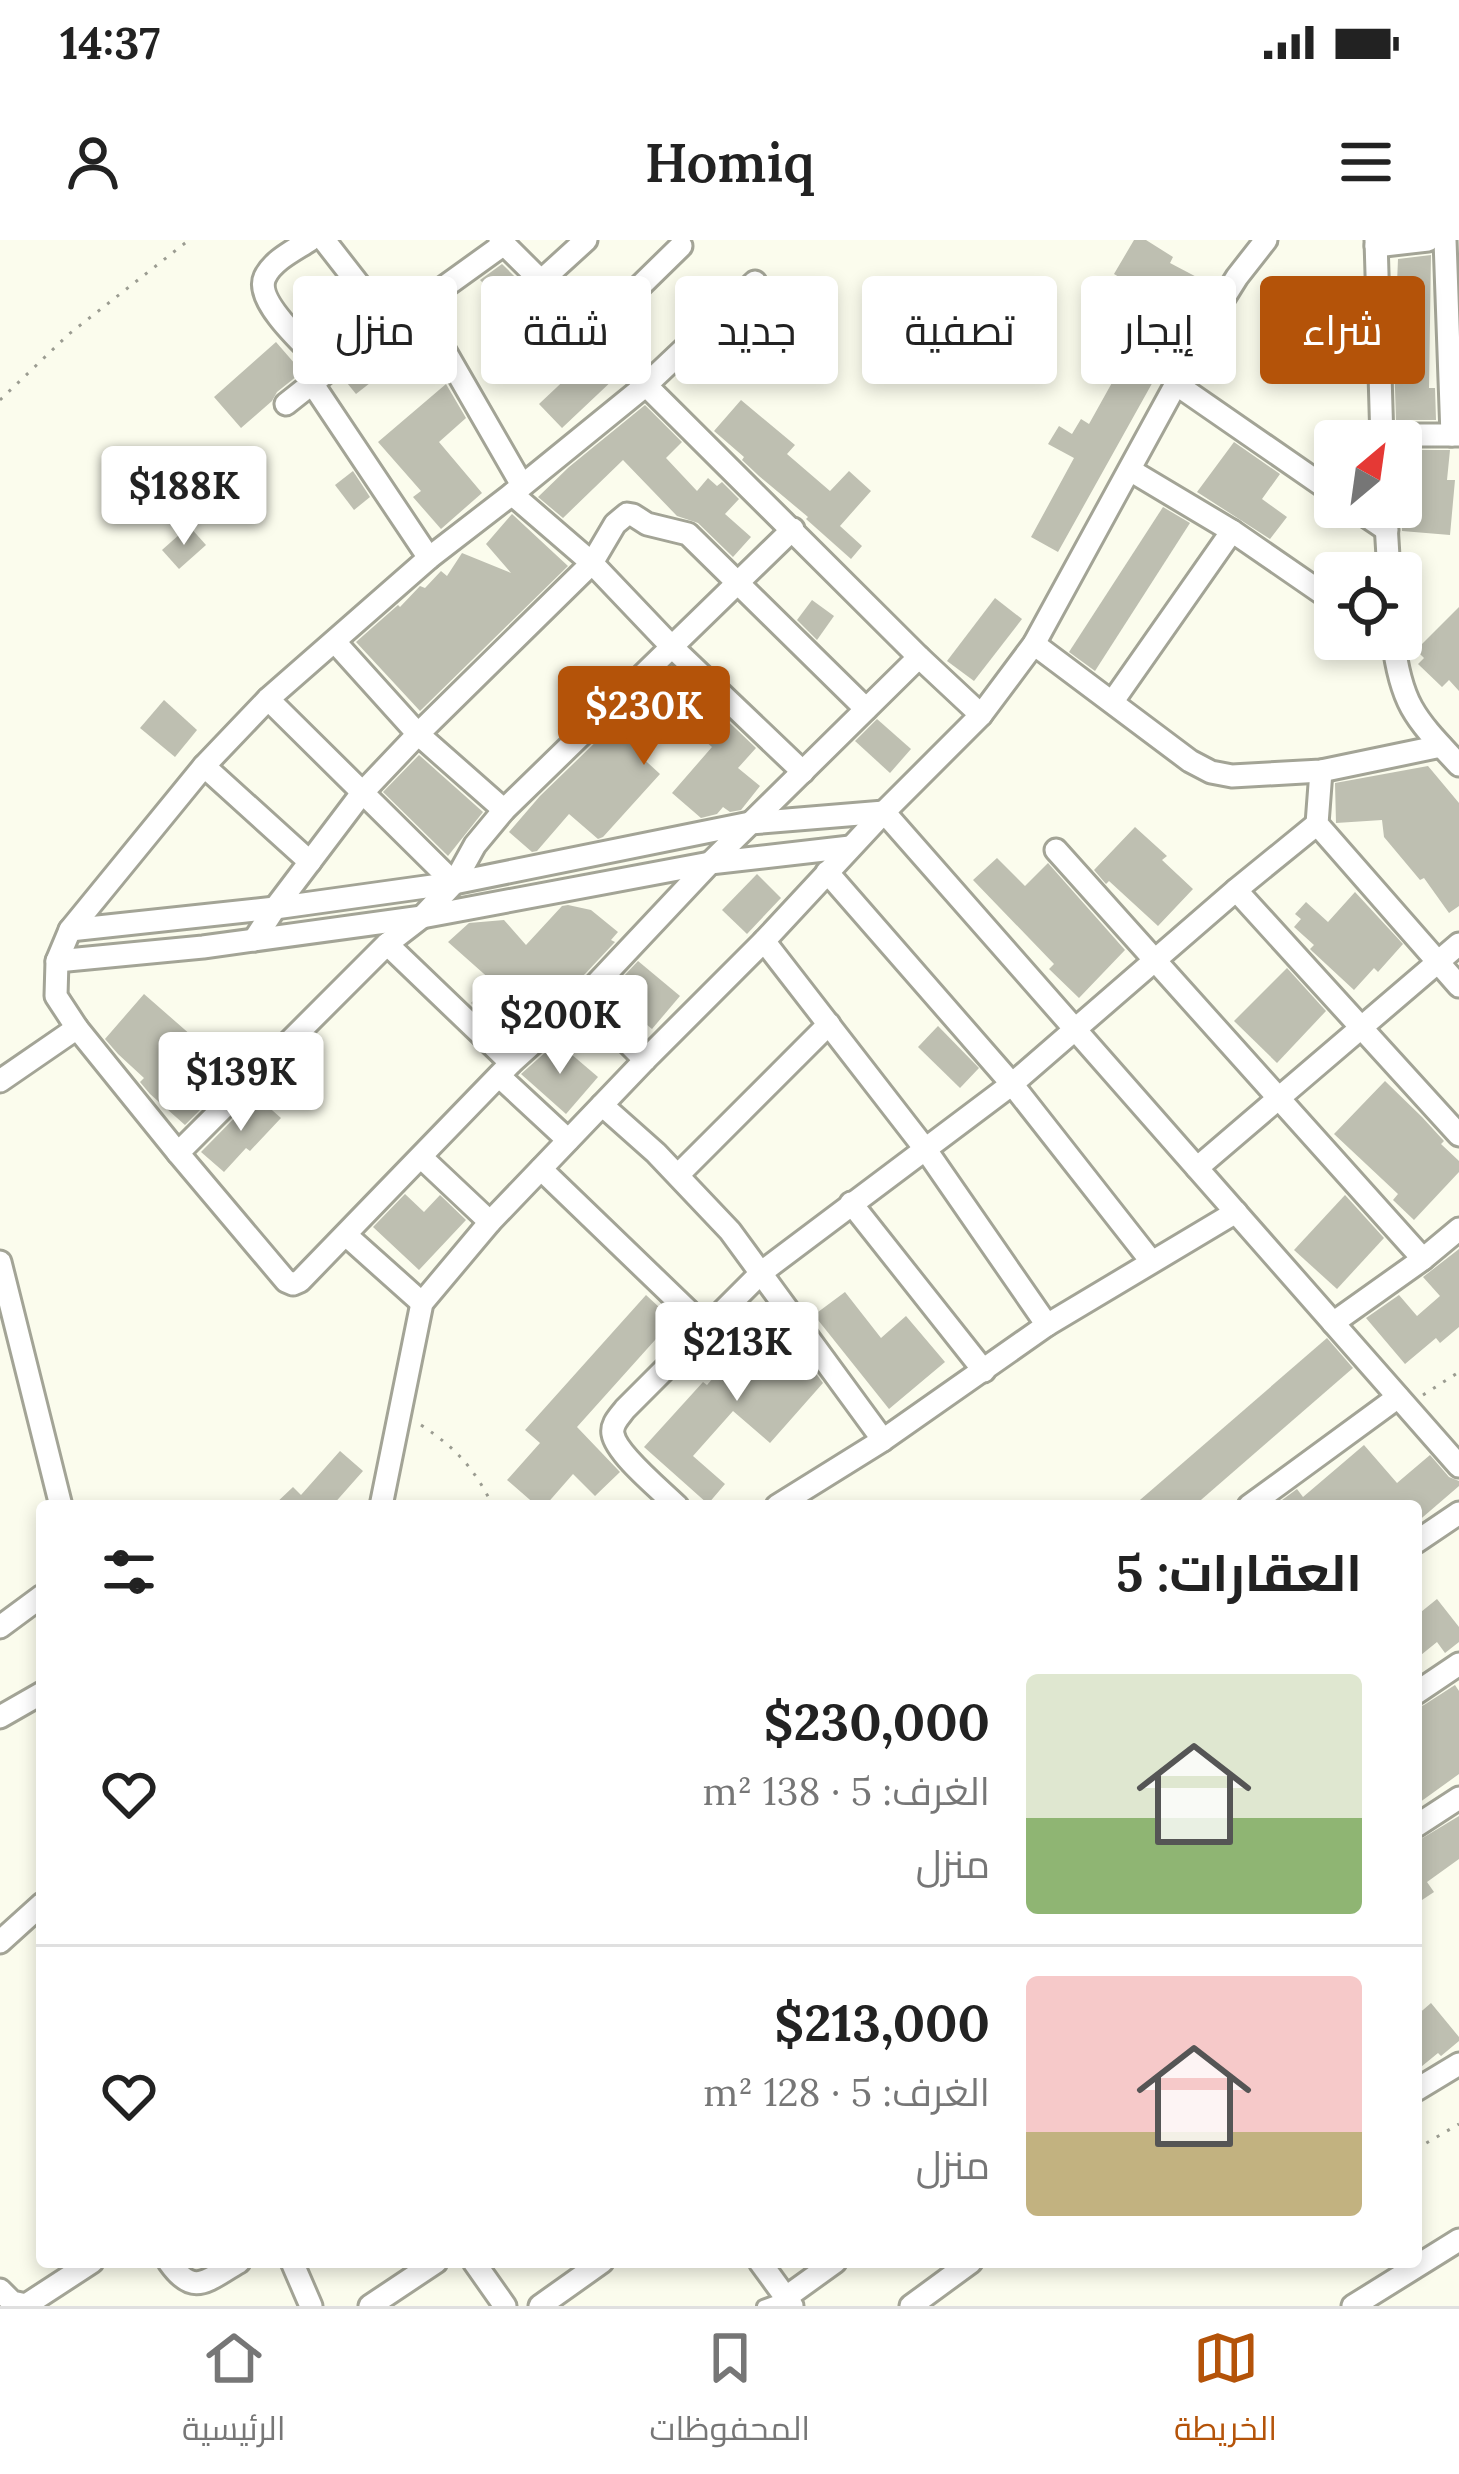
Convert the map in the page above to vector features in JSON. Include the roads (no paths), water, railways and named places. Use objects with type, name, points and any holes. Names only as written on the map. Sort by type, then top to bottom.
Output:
[{"type":"street","points":[[293,339],[269,307],[262,288],[274,266],[310,240]]},
{"type":"street","points":[[324,240],[352,276]]},
{"type":"street","points":[[546,276],[586,240]]},
{"type":"street","points":[[1236,279],[1266,240]]},
{"type":"street","points":[[1381,420],[1376,243],[1428,240]]},
{"type":"street","points":[[1422,436],[1455,435],[1444,240]]},
{"type":"street","points":[[457,276],[502,242],[537,276]]},
{"type":"street","points":[[650,276],[681,246]]},
{"type":"street","points":[[675,358],[429,558],[268,699],[204,766],[70,930],[57,962],[56,995],[77,1028],[286,1281],[300,1281],[505,1069],[583,998],[710,863],[919,657]]},
{"type":"street","points":[[457,377],[517,490],[803,772]]},
{"type":"street","points":[[286,404],[311,384]]},
{"type":"street","points":[[326,384],[429,558]]},
{"type":"street","points":[[382,1500],[422,1303],[490,1222],[980,715],[1034,644],[1176,384],[1314,479]]},
{"type":"street","points":[[646,385],[980,715]]},
{"type":"street","points":[[1130,470],[1314,588]]},
{"type":"street","points":[[254,940],[362,793],[592,563],[620,518],[633,514],[647,524],[688,534],[866,710]]},
{"type":"street","points":[[1384,528],[1388,552]]},
{"type":"street","points":[[178,1153],[387,944],[422,917],[454,883],[475,845],[504,810],[793,530]]},
{"type":"street","points":[[1113,701],[1232,532]]},
{"type":"street","points":[[335,643],[418,734],[504,810]]},
{"type":"street","points":[[1034,644],[1211,772],[1232,776],[1321,771],[1441,746]]},
{"type":"street","points":[[1395,660],[1411,710],[1459,765]]},
{"type":"street","points":[[268,699],[454,883]]},
{"type":"street","points":[[204,766],[310,862]]},
{"type":"street","points":[[1321,771],[1317,824],[1459,986]]},
{"type":"street","points":[[70,930],[454,883],[750,824],[884,812]]},
{"type":"street","points":[[884,812],[1459,1466]]},
{"type":"street","points":[[671,1500],[613,1438],[612,1426],[625,1409],[762,1272],[1012,1084],[1317,824]]},
{"type":"street","points":[[57,962],[422,917],[710,863],[850,847]]},
{"type":"street","points":[[1056,850],[1424,1259]]},
{"type":"street","points":[[827,872],[1012,1084],[1151,1261]]},
{"type":"street","points":[[1236,890],[1459,1135]]},
{"type":"street","points":[[764,941],[926,1150],[1048,1325]]},
{"type":"street","points":[[387,944],[568,1141]]},
{"type":"street","points":[[1197,1168],[1459,944]]},
{"type":"street","points":[[583,998],[645,1060]]},
{"type":"street","points":[[678,1175],[829,1024]]},
{"type":"street","points":[[0,1081],[77,1028]]},
{"type":"street","points":[[602,1105],[730,1231],[884,1441]]},
{"type":"street","points":[[421,1156],[490,1222]]},
{"type":"street","points":[[542,1169],[706,1328]]},
{"type":"street","points":[[851,1203],[984,1371]]},
{"type":"street","points":[[786,1500],[884,1441],[1048,1325],[1236,1212]]},
{"type":"street","points":[[1333,1322],[1459,1229]]},
{"type":"street","points":[[346,1234],[422,1303]]},
{"type":"street","points":[[0,1262],[60,1500]]},
{"type":"street","points":[[1258,1500],[1402,1401]]},
{"type":"street","points":[[1422,1538],[1459,1513]]},
{"type":"street","points":[[0,1627],[36,1600]]},
{"type":"street","points":[[1422,1690],[1457,1671]]},
{"type":"street","points":[[0,1718],[36,1697]]},
{"type":"street","points":[[1422,1822],[1459,1798]]},
{"type":"street","points":[[0,1942],[36,1909]]},
{"type":"street","points":[[1422,2086],[1459,2064]]},
{"type":"street","points":[[1422,2263],[1459,2240]]},
{"type":"street","points":[[0,2290],[12,2302],[26,2305],[83,2268]]},
{"type":"street","points":[[174,2268],[188,2284],[196,2284],[227,2268]]},
{"type":"street","points":[[294,2268],[310,2306]]},
{"type":"street","points":[[370,2306],[427,2268]]},
{"type":"street","points":[[478,2268],[505,2306]]},
{"type":"street","points":[[541,2306],[594,2268]]},
{"type":"street","points":[[764,2268],[789,2302],[828,2268]]},
{"type":"street","points":[[911,2306],[963,2268]]},
{"type":"street","points":[[1353,2306],[1414,2268]]},
{"type":"lane","points":[[763,2306],[789,2302]]}]
